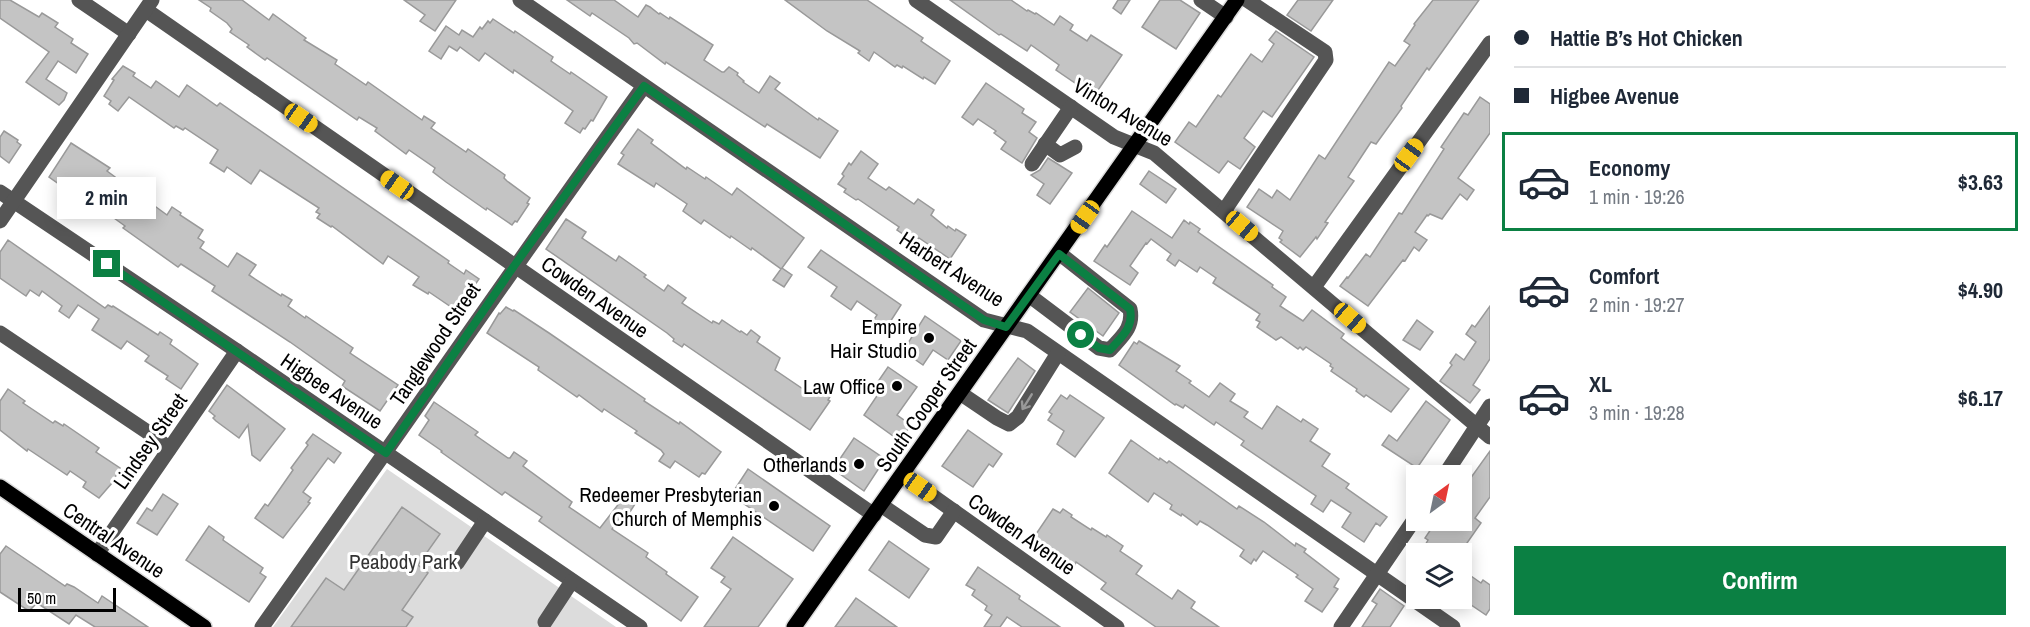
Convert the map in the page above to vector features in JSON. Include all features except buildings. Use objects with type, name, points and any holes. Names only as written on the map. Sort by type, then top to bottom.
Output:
[{"type":"main road","name":"South Cooper Street","points":[[794,627],[903,476],[1237,0]]},
{"type":"main road","name":"Central Avenue","points":[[0,487],[204,627]]},
{"type":"street","points":[[79,0],[129,34]]},
{"type":"street","name":"Harbert Avenue","points":[[520,0],[984,320],[1027,331],[1453,627]]},
{"type":"street","name":"Vinton Avenue","points":[[916,0],[1114,137],[1154,153],[1490,437]]},
{"type":"street","points":[[1201,0],[1226,17]]},
{"type":"street","points":[[1224,212],[1326,60],[1325,52],[1247,0]]},
{"type":"street","points":[[0,221],[149,5]]},
{"type":"street","name":"Cowden Avenue","points":[[149,5],[514,266],[878,510],[925,535],[936,537],[954,511]]},
{"type":"street","points":[[1314,287],[1490,42]]},
{"type":"street","name":"Tanglewood Street","points":[[262,627],[386,453],[514,266],[644,86]]},
{"type":"street","points":[[1032,164],[1071,107]]},
{"type":"street","points":[[1045,144],[1060,155],[1075,147]]},
{"type":"street","name":"Higbee Avenue","points":[[0,192],[640,627]]},
{"type":"street","points":[[1030,296],[1099,348],[1110,350],[1130,327],[1132,318],[1130,309],[1059,254]]},
{"type":"street","points":[[0,333],[155,437],[169,449]]},
{"type":"street","name":"Lindsey Street","points":[[97,554],[237,351]]},
{"type":"street","points":[[960,393],[1010,424],[1018,417],[1058,352]]},
{"type":"street","points":[[1451,465],[1490,406]]},
{"type":"street","name":"Cowden Avenue","points":[[903,476],[1117,627]]},
{"type":"street","points":[[457,563],[485,521]]},
{"type":"street","points":[[1341,627],[1407,531]]},
{"type":"street","points":[[545,622],[572,581]]},
{"type":"green space","name":"Peabody Park","points":[[387,469],[616,627],[273,627]]},
{"type":"place","name":"Empire Hair Studio","points":[[929,338]]},
{"type":"place","name":"Law Office","points":[[897,386]]},
{"type":"place","name":"Otherlands","points":[[859,464]]},
{"type":"place","name":"Redeemer Presbyterian Church of Memphis","points":[[774,506]]},
{"type":"route","points":[[107,264],[386,453],[514,266],[644,86],[984,320],[1006,327],[1059,254],[1130,309],[1132,318],[1130,327],[1110,350],[1099,348],[1081,335]]}]
